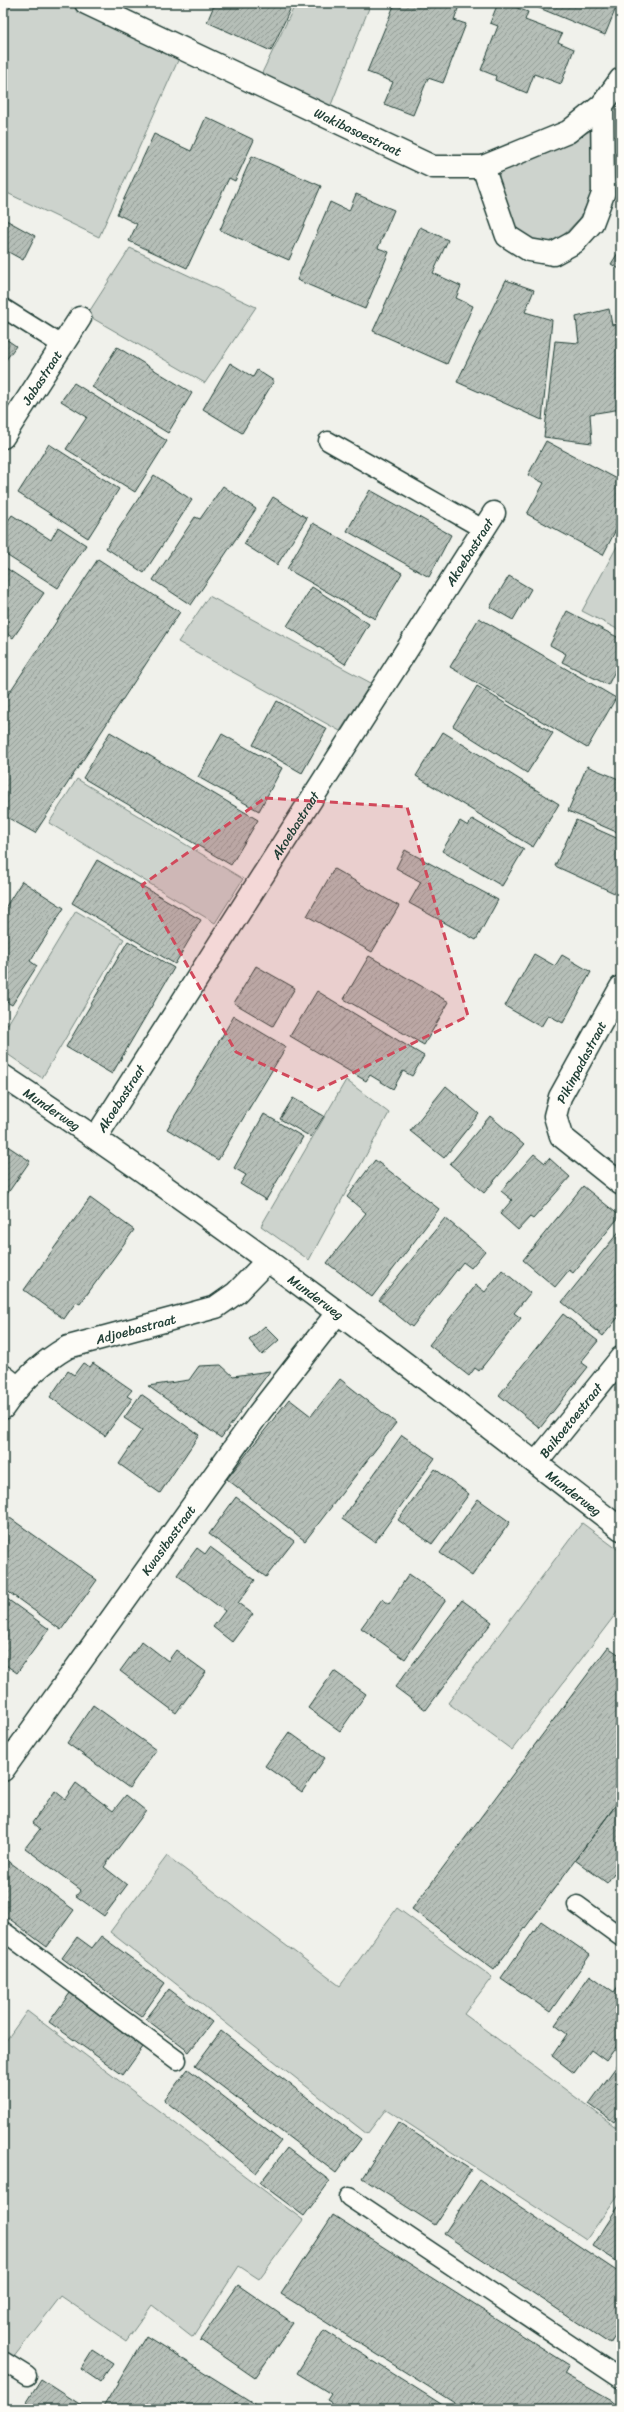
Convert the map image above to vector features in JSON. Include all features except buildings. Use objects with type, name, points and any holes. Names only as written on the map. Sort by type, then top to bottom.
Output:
[{"type":"street","name":"Wakibasoestraat","points":[[86,3],[433,167],[483,167],[568,132],[602,105],[621,78]]},
{"type":"street","points":[[483,167],[507,236],[529,250],[553,254],[575,242],[592,223],[603,194],[602,105]]},
{"type":"street","name":"Jabastraat","points":[[3,437],[80,318]]},
{"type":"street","name":"Akoebastraat","points":[[96,1137],[488,521]]},
{"type":"street","name":"Pikinpadastraat","points":[[621,987],[560,1097],[555,1116],[561,1136],[621,1184]]},
{"type":"street","name":"Munderweg","points":[[3,1076],[96,1137],[268,1260],[621,1529]]},
{"type":"street","name":"Adjoebastraat","points":[[3,1408],[10,1381],[68,1347],[216,1307],[236,1293],[268,1260]]},
{"type":"street","name":"Kwasibastraat","points":[[3,1770],[259,1413],[338,1312]]},
{"type":"street","name":"Baikoetoestraat","points":[[536,1464],[621,1358]]},
{"type":"lane","points":[[3,308],[62,345]]},
{"type":"lane","points":[[328,440],[488,521]]},
{"type":"lane","points":[[578,1905],[621,1937]]},
{"type":"lane","points":[[3,1931],[177,2060]]},
{"type":"lane","points":[[349,2197],[621,2380]]},
{"type":"lane","points":[[3,2361],[27,2376]]},
{"type":"highlighted area","points":[[265,798],[407,807],[468,1016],[318,1090],[236,1052],[142,885]]},
{"type":"shaded area","points":[[12,3],[67,3],[180,56],[99,237],[3,191],[3,21]]},
{"type":"shaded area","points":[[296,3],[371,3],[329,110],[260,77]]},
{"type":"shaded area","points":[[595,129],[594,190],[580,218],[557,242],[538,241],[515,231],[497,187],[500,170]]},
{"type":"shaded area","points":[[130,248],[256,307],[205,383],[87,315]]},
{"type":"shaded area","points":[[621,539],[621,631],[582,611]]},
{"type":"shaded area","points":[[209,596],[371,683],[340,731],[178,642]]},
{"type":"shaded area","points":[[77,779],[243,879],[215,923],[49,823]]},
{"type":"shaded area","points":[[76,911],[124,939],[42,1078],[3,1051],[3,1032]]},
{"type":"shaded area","points":[[346,1080],[389,1113],[309,1260],[261,1226]]},
{"type":"shaded area","points":[[582,1523],[621,1552],[621,1607],[512,1750],[448,1703]]},
{"type":"shaded area","points":[[167,1856],[340,1986],[397,1908],[492,1977],[464,2014],[621,2131],[621,2191],[586,2240],[386,2109],[367,2134],[110,1932]]},
{"type":"shaded area","points":[[27,2011],[303,2220],[259,2279],[239,2266],[193,2337],[152,2305],[126,2341],[61,2296],[3,2371],[3,2045]]}]
